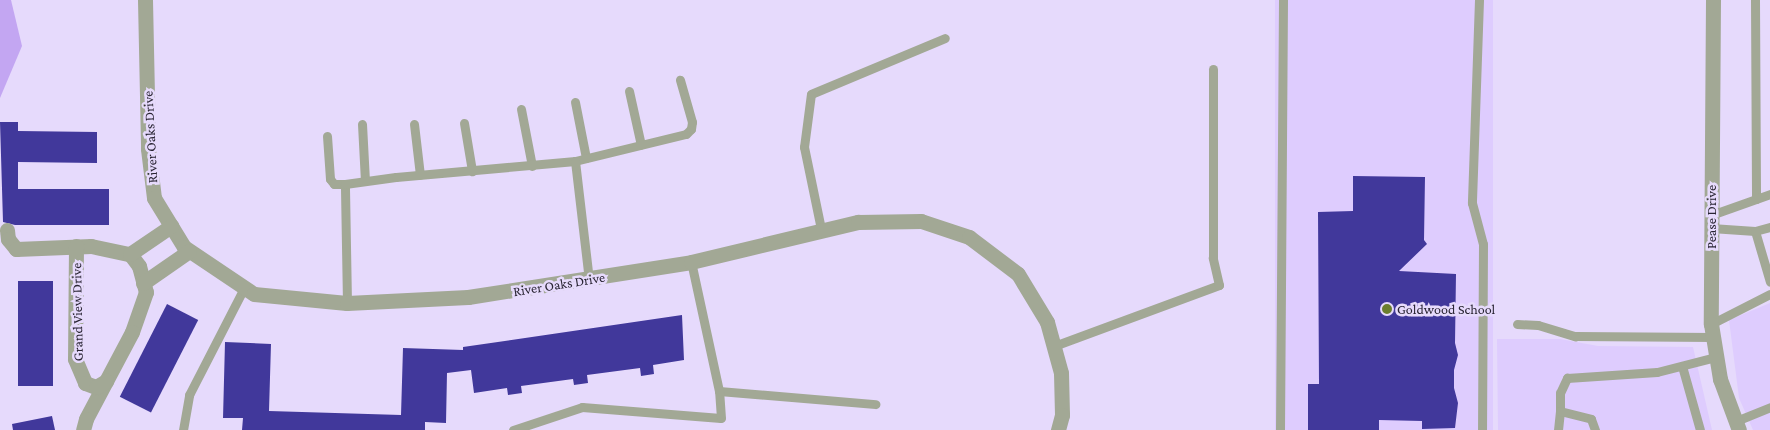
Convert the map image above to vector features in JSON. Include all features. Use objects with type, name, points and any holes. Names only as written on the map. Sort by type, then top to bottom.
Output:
[{"type":"street","name":"River Oaks Drive","points":[[145,0],[148,150],[154,198],[189,251],[254,294],[347,303],[468,297],[589,280],[691,262],[821,229],[858,222],[921,221],[969,237],[1018,274],[1046,322],[1062,373],[1062,414],[1058,430]]},
{"type":"street","name":"Pease Drive","points":[[1713,0],[1712,330],[1720,379],[1737,425]]},
{"type":"street","points":[[83,430],[86,419],[132,332],[146,292],[138,266],[130,254],[171,226]]},
{"type":"street","name":"Grand View Drive","points":[[7,230],[8,239],[16,249],[76,246],[130,254]]},
{"type":"street","name":"Grand View Drive","points":[[76,246],[75,359],[84,383],[96,387],[106,381]]},
{"type":"street","points":[[143,283],[189,251]]},
{"type":"lane","points":[[1280,430],[1283,0]]},
{"type":"lane","points":[[1479,0],[1472,203],[1483,244],[1482,430]]},
{"type":"lane","points":[[1755,0],[1756,199]]},
{"type":"lane","points":[[821,229],[804,147],[810,94],[945,38]]},
{"type":"lane","points":[[1054,346],[1219,285],[1213,258],[1213,69]]},
{"type":"lane","points":[[327,136],[330,179],[334,184],[575,161],[686,134],[691,129],[680,80]]},
{"type":"lane","points":[[629,91],[641,145]]},
{"type":"lane","points":[[576,102],[586,158]]},
{"type":"lane","points":[[521,108],[532,166]]},
{"type":"lane","points":[[464,123],[472,172]]},
{"type":"lane","points":[[362,124],[365,181]]},
{"type":"lane","points":[[414,124],[420,175]]},
{"type":"lane","points":[[575,161],[589,280]]},
{"type":"lane","points":[[345,184],[347,303]]},
{"type":"lane","points":[[1711,222],[1770,194]]},
{"type":"lane","points":[[1711,222],[1754,232],[1770,226]]},
{"type":"lane","points":[[1754,232],[1770,282]]},
{"type":"lane","points":[[513,430],[582,406],[721,418],[719,392],[691,262]]},
{"type":"lane","points":[[183,430],[189,395],[244,288]]},
{"type":"lane","points":[[1517,324],[1538,325],[1575,336],[1712,330],[1770,294]]},
{"type":"lane","points":[[1558,430],[1560,393],[1567,378],[1657,372],[1716,357]]},
{"type":"lane","points":[[1682,366],[1700,430]]},
{"type":"lane","points":[[719,392],[875,404]]},
{"type":"lane","points":[[1737,425],[1770,407]]},
{"type":"lane","points":[[1560,411],[1591,419],[1595,430]]},
{"type":"shaded area","points":[[0,0],[11,0],[22,46],[0,98]]},
{"type":"shaded area","points":[[1275,0],[1493,0],[1493,430],[1275,430]]},
{"type":"shaded area","points":[[1770,303],[1770,430],[1753,430],[1739,398],[1729,320]]},
{"type":"shaded area","points":[[1497,339],[1560,339],[1598,346],[1693,347],[1712,430],[1498,430]]},
{"type":"building","points":[[0,122],[18,122],[18,131],[97,132],[97,163],[18,162],[18,189],[109,189],[109,225],[15,225],[3,222]]},
{"type":"building","name":"Goldwood School","points":[[1353,176],[1425,177],[1424,240],[1427,244],[1399,271],[1456,274],[1455,343],[1458,355],[1454,370],[1454,388],[1458,403],[1455,428],[1422,429],[1422,421],[1379,420],[1379,430],[1308,430],[1308,384],[1319,384],[1318,212],[1353,211]]},
{"type":"building","points":[[18,281],[53,281],[53,386],[18,386]]},
{"type":"building","points":[[167,304],[198,320],[151,413],[120,397]]},
{"type":"building","points":[[682,315],[684,360],[653,365],[654,374],[641,376],[640,368],[587,375],[588,383],[574,385],[573,379],[521,386],[522,393],[508,395],[507,388],[474,393],[471,370],[447,373],[446,423],[425,422],[425,430],[242,430],[243,418],[223,418],[225,342],[271,344],[269,411],[401,415],[403,348],[463,350],[463,347]]},
{"type":"building","points":[[52,416],[55,430],[13,430],[12,424]]},
{"type":"place","name":"Goldwood School","points":[[1387,309]]}]
